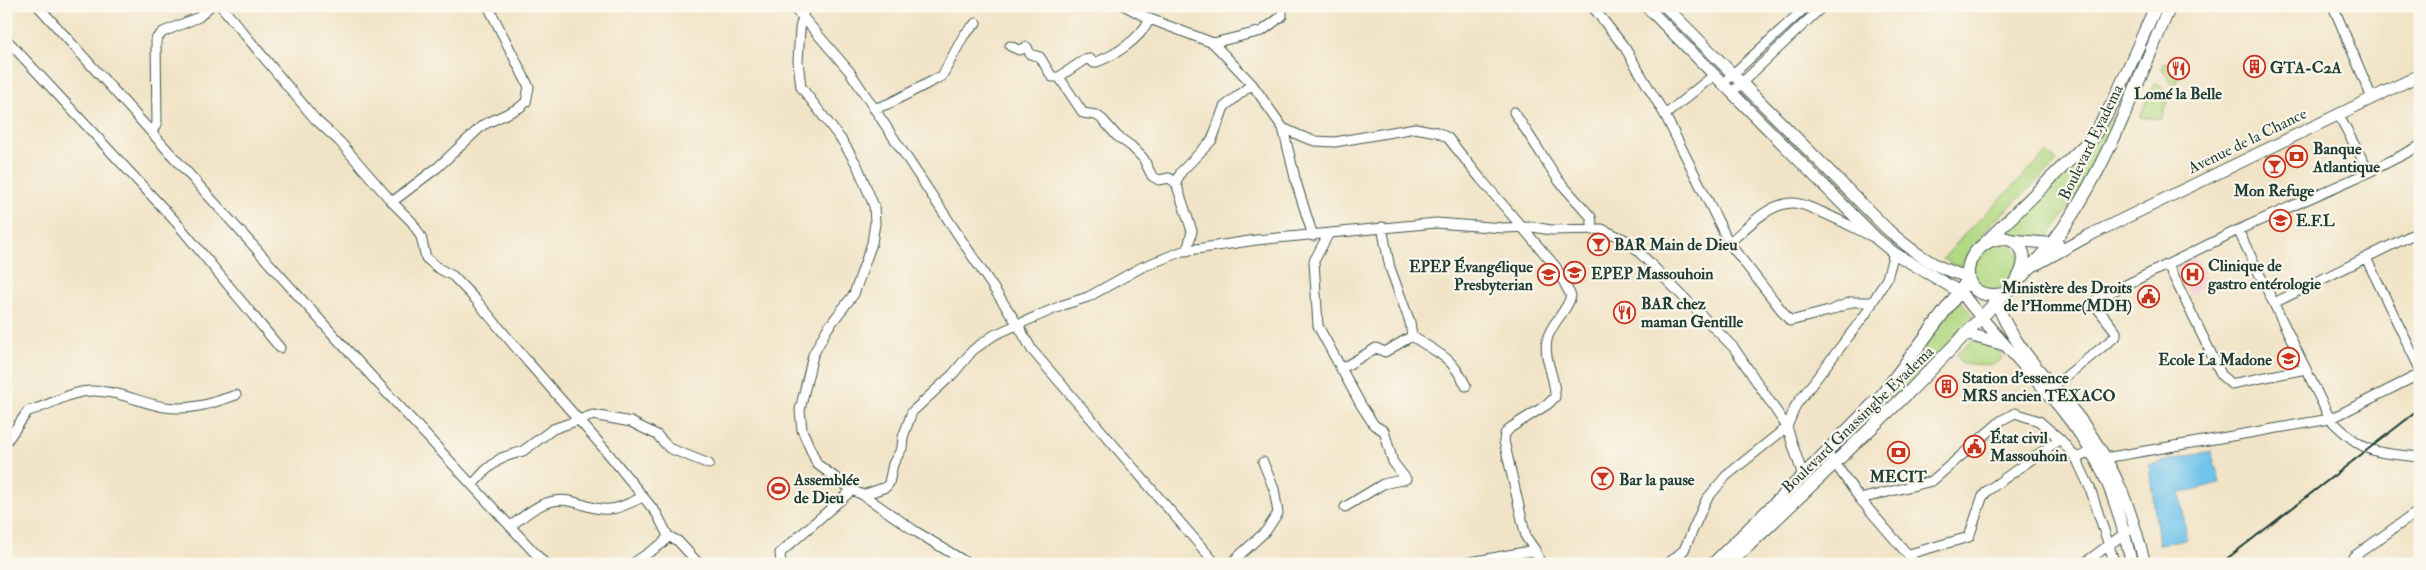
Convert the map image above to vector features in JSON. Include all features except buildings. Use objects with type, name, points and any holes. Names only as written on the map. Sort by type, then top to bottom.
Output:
[{"type":"highway","name":"Boulevard Eyadema","points":[[1982,246],[2093,137],[2114,101],[2156,6]]},
{"type":"highway","name":"Boulevard Eyadema","points":[[2019,279],[2050,245],[2074,213],[2121,120],[2170,6]]},
{"type":"highway","points":[[1998,238],[2012,240],[2020,248],[2024,258],[2019,279],[2000,298],[1990,295],[1970,282],[1971,258],[1982,246],[1998,238]]},
{"type":"highway","name":"Boulevard Gnassingbe Eyadema","points":[[1713,564],[1827,452],[1895,379],[1958,291],[1970,282]]},
{"type":"highway","name":"Boulevard Gnassingbe Eyadema","points":[[1729,564],[1836,463],[1967,334],[2000,298]]},
{"type":"highway","points":[[1967,334],[2003,344]]},
{"type":"main road","points":[[1646,6],[1877,239],[1894,253],[1958,291],[2043,389],[2098,457],[2124,493],[2135,526],[2144,564]]},
{"type":"main road","points":[[1665,6],[1740,84],[1887,229],[1929,260],[1970,282]]},
{"type":"main road","name":"Avenue de la Chance","points":[[2088,236],[2420,75]]},
{"type":"main road","points":[[2012,240],[2050,245],[2088,236]]},
{"type":"main road","points":[[2031,267],[2088,236]]},
{"type":"main road","points":[[1923,270],[1929,260]]},
{"type":"main road","points":[[2000,298],[2001,318],[2054,386],[2098,457],[2124,533],[2132,564]]},
{"type":"street","points":[[38,6],[338,340],[546,564]]},
{"type":"street","points":[[152,131],[157,124],[156,39],[162,32],[180,27],[199,17],[210,6]]},
{"type":"street","points":[[221,6],[315,119],[340,142],[412,222],[421,237],[426,258],[438,268],[453,276],[470,294],[657,514],[668,536],[678,540],[699,564]]},
{"type":"street","points":[[392,202],[438,168],[482,124],[519,108],[526,102],[528,87],[488,6]]},
{"type":"street","points":[[791,6],[802,16],[850,72],[1018,325],[1032,350],[1216,564]]},
{"type":"street","points":[[806,6],[802,16],[798,61],[801,87],[843,142],[857,165],[874,206],[874,236],[850,301],[827,329],[813,355],[800,410],[802,430],[816,464],[852,490],[863,495],[915,531],[969,564]]},
{"type":"street","points":[[1126,6],[1150,19],[1213,44],[1252,84],[1283,128],[1296,182],[1313,236]]},
{"type":"street","points":[[1213,44],[1262,31],[1282,16],[1282,6]]},
{"type":"street","points":[[1592,6],[1625,48],[1665,115],[1729,243],[1790,321],[1829,311],[1851,302],[1872,302]]},
{"type":"street","points":[[1665,115],[1718,80],[1732,75],[1807,6]]},
{"type":"street","points":[[1731,93],[1823,6]]},
{"type":"street","points":[[2333,6],[2372,98]]},
{"type":"street","points":[[1010,46],[1019,50],[1027,47],[1030,54],[1040,57],[1052,77],[1059,77],[1084,60],[1090,59],[1094,63],[1123,48],[1139,36],[1150,19]]},
{"type":"street","points":[[874,109],[890,103],[942,76],[964,35],[976,23]]},
{"type":"street","points":[[6,39],[176,222],[280,348]]},
{"type":"street","points":[[1059,77],[1083,113],[1096,115],[1117,136],[1132,146],[1143,158],[1152,176],[1159,180],[1169,178],[1176,183],[1192,231],[1187,251]]},
{"type":"street","points":[[1176,183],[1181,172],[1212,140],[1224,107],[1252,84]]},
{"type":"street","points":[[1514,112],[1559,181],[1591,217],[1593,230]]},
{"type":"street","points":[[2338,114],[2369,172]]},
{"type":"street","points":[[1283,128],[1316,141],[1335,142],[1415,128],[1437,132],[1448,138],[1556,267],[1571,296],[1568,308],[1550,329],[1547,341],[1546,350],[1555,397],[1548,404],[1510,428],[1505,434],[1504,441],[1526,537],[1542,564]]},
{"type":"street","points":[[2043,389],[2054,386],[2116,336],[2116,332],[2094,306],[2096,300],[2238,230],[2369,172],[2420,146]]},
{"type":"street","points":[[1729,243],[1765,214],[1782,205],[1794,203],[1806,206],[1877,239]]},
{"type":"street","points":[[863,495],[886,487],[889,483],[893,464],[902,448],[903,438],[912,412],[953,374],[973,350],[994,335],[1063,304],[1088,297],[1126,274],[1154,261],[1187,251],[1256,240],[1328,235],[1382,227],[1436,223],[1503,228],[1522,226],[1551,230],[1602,229],[1628,242],[1734,348],[1787,427],[1803,476]]},
{"type":"street","points":[[1382,227],[1390,268],[1410,322],[1412,336]]},
{"type":"street","points":[[2238,230],[2330,420],[2352,441],[2366,449],[2420,457]]},
{"type":"street","points":[[2274,304],[2420,231]]},
{"type":"street","points":[[1328,235],[1314,261],[1318,326],[1374,425],[1384,432],[1394,462],[1406,479],[1383,484],[1345,507]]},
{"type":"street","points":[[1668,564],[1684,550],[1706,500],[1726,476],[1787,427],[1796,404],[1865,315],[1888,278],[1894,253]]},
{"type":"street","points":[[2366,258],[2420,369]]},
{"type":"street","points":[[2168,265],[2222,376],[2228,382],[2231,384],[2306,369]]},
{"type":"street","points":[[1341,369],[1376,348],[1385,352],[1412,336]]},
{"type":"street","points":[[1412,336],[1444,354],[1457,367],[1466,386]]},
{"type":"street","points":[[2076,458],[2098,457],[2330,420],[2420,374]]},
{"type":"street","points":[[6,442],[28,411],[42,408],[73,394],[93,390],[127,396],[164,407],[194,408],[236,396]]},
{"type":"street","points":[[1860,499],[1932,481],[2002,420],[2014,413],[2039,421],[2061,440],[2076,458],[2090,488],[2115,564]]},
{"type":"street","points":[[473,484],[501,458],[524,451],[553,429],[593,415],[631,422],[657,436],[669,448],[709,464]]},
{"type":"street","points":[[1909,554],[1969,537],[1982,498],[1988,491],[2046,448],[2061,440]]},
{"type":"street","points":[[1827,452],[1860,499],[1916,564]]},
{"type":"street","points":[[1230,564],[1266,531],[1278,513],[1274,489],[1263,462]]},
{"type":"street","points":[[781,564],[780,553],[852,490]]},
{"type":"street","points":[[511,526],[527,513],[551,500],[569,501],[598,509],[612,510],[643,498]]},
{"type":"street","points":[[2354,557],[2420,510]]},
{"type":"street","points":[[2083,564],[2135,526]]},
{"type":"street","points":[[632,564],[663,543],[668,536]]},
{"type":"street","points":[[1460,564],[1535,550]]},
{"type":"shaded area","name":"Clinique de gastro entérologie","points":[[2194,255],[2209,284],[2190,294],[2175,265]]},
{"type":"green space","points":[[2164,63],[2169,63],[2181,73],[2174,88],[2162,69]]},
{"type":"green space","points":[[2155,83],[2160,85],[2168,101],[2161,119],[2140,117]]},
{"type":"green space","points":[[2114,115],[2116,115],[2086,179],[2068,209],[2047,238],[2000,235],[2093,145]]},
{"type":"green space","points":[[2047,152],[2057,162],[1991,224],[1959,267],[1943,259],[1963,236]]},
{"type":"green space","points":[[1989,244],[2009,244],[2019,254],[2015,275],[2006,285],[1994,290],[1982,288],[1977,284],[1973,275],[1973,265]]},
{"type":"green space","points":[[1957,296],[1975,320],[1892,400],[1889,397],[1904,380]]},
{"type":"green space","points":[[1972,341],[1995,348],[2003,358],[1989,365],[1962,364],[1957,354]]},
{"type":"water","points":[[2211,451],[2220,483],[2180,493],[2187,539],[2159,544],[2149,465]]},
{"type":"railway","points":[[2220,564],[2420,409]]},
{"type":"place","name":"GTA-C2A","points":[[2254,67]]},
{"type":"place","name":"Lomé la Belle","points":[[2178,69]]},
{"type":"place","name":"Banque Atlantique","points":[[2297,157]]},
{"type":"place","name":"Mon Refuge","points":[[2274,166]]},
{"type":"place","name":"E.F.L","points":[[2280,220]]},
{"type":"place","name":"BAR Main de Dieu","points":[[1598,244]]},
{"type":"place","name":"EPEP Massouhoin","points":[[1575,273]]},
{"type":"place","name":"Clinique de gastro entérologie","points":[[2192,274]]},
{"type":"place","name":"EPEP Évangélique Presbyterian","points":[[1549,275]]},
{"type":"place","name":"Ministère des Droits de l'Homme(MDH)","points":[[2148,296]]},
{"type":"place","name":"BAR chez maman Gentille","points":[[1625,312]]},
{"type":"place","name":"Ecole La Madone","points":[[2288,359]]},
{"type":"place","name":"Station d'essence MRS ancien TEXACO","points":[[1946,386]]},
{"type":"place","name":"État civil Massouhoin","points":[[1974,446]]},
{"type":"place","name":"MECIT","points":[[1898,452]]},
{"type":"place","name":"Bar la pause","points":[[1603,479]]},
{"type":"place","name":"Assemblée de Dieu","points":[[778,488]]}]
